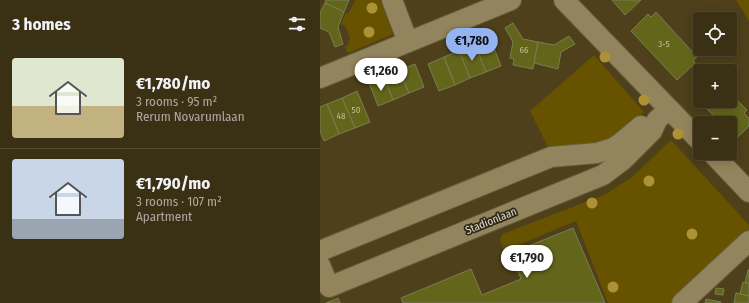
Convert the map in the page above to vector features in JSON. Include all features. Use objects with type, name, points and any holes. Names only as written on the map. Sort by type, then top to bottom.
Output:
[{"type":"street","points":[[392,0],[408,42]]},
{"type":"street","points":[[320,78],[511,0]]},
{"type":"street","points":[[564,0],[663,114],[693,136]]},
{"type":"street","points":[[320,251],[551,157],[597,153],[613,148],[645,122],[663,114]]},
{"type":"street","name":"Stadionlaan","points":[[320,265],[329,287],[603,175],[624,160],[652,131],[663,114]]},
{"type":"street","points":[[719,160],[749,192]]},
{"type":"street","points":[[682,303],[749,241]]},
{"type":"shaded area","points":[[356,0],[380,0],[392,31],[391,35],[348,53],[345,47],[348,45],[350,37],[345,26],[341,24],[346,13],[348,14]]},
{"type":"shaded area","points":[[736,0],[749,0],[749,21]]},
{"type":"shaded area","points":[[594,55],[644,112],[619,136],[586,146],[561,145],[549,149],[530,111]]},
{"type":"shaded area","points":[[671,140],[749,225],[749,235],[674,303],[608,303],[576,221],[504,251],[500,240],[502,234],[604,195],[632,177]]},
{"type":"building","points":[[326,0],[349,0],[344,12],[325,3]]},
{"type":"building","points":[[612,0],[641,0],[625,15]]},
{"type":"building","points":[[325,3],[344,12],[338,27],[343,44],[335,47],[329,32],[320,28],[320,13]]},
{"type":"building","points":[[656,12],[693,53],[693,56],[697,57],[693,60],[695,63],[677,80],[631,31],[648,14],[651,17]]},
{"type":"building","points":[[513,23],[523,39],[538,42],[533,69],[513,65],[514,59],[510,58],[513,42],[505,28]]},
{"type":"building","points":[[569,36],[575,44],[561,52],[558,69],[534,63],[538,42],[554,45]]},
{"type":"building","points":[[490,38],[501,66],[486,72],[475,45]]},
{"type":"building","points":[[475,45],[486,72],[470,78],[459,51]]},
{"type":"building","points":[[459,51],[470,78],[455,85],[444,57]]},
{"type":"building","points":[[444,57],[455,85],[439,91],[428,64]]},
{"type":"building","points":[[415,64],[424,87],[409,93],[399,70]]},
{"type":"building","points":[[399,70],[409,93],[393,100],[384,77]]},
{"type":"building","points":[[384,77],[393,100],[378,106],[369,83]]},
{"type":"building","points":[[357,91],[370,122],[355,128],[342,98]]},
{"type":"building","points":[[342,98],[355,128],[339,134],[327,104]]},
{"type":"building","points":[[737,100],[747,110],[744,113],[749,118],[749,126],[737,138],[737,116],[714,116],[706,108],[737,108]]},
{"type":"building","points":[[327,104],[339,134],[324,141],[320,131],[320,107]]},
{"type":"building","points":[[573,228],[605,303],[403,303],[401,298],[471,269],[482,295],[521,279],[511,253]]},
{"type":"building","points":[[749,270],[749,284],[745,283]]},
{"type":"building","points":[[743,282],[749,284],[749,296],[740,294]]},
{"type":"building","points":[[716,288],[724,289],[723,295],[715,294]]},
{"type":"building","points":[[736,293],[749,296],[749,303],[734,303]]},
{"type":"building","points":[[338,298],[340,303],[326,303]]},
{"type":"building","points":[[706,299],[721,302],[721,303],[705,303]]}]
